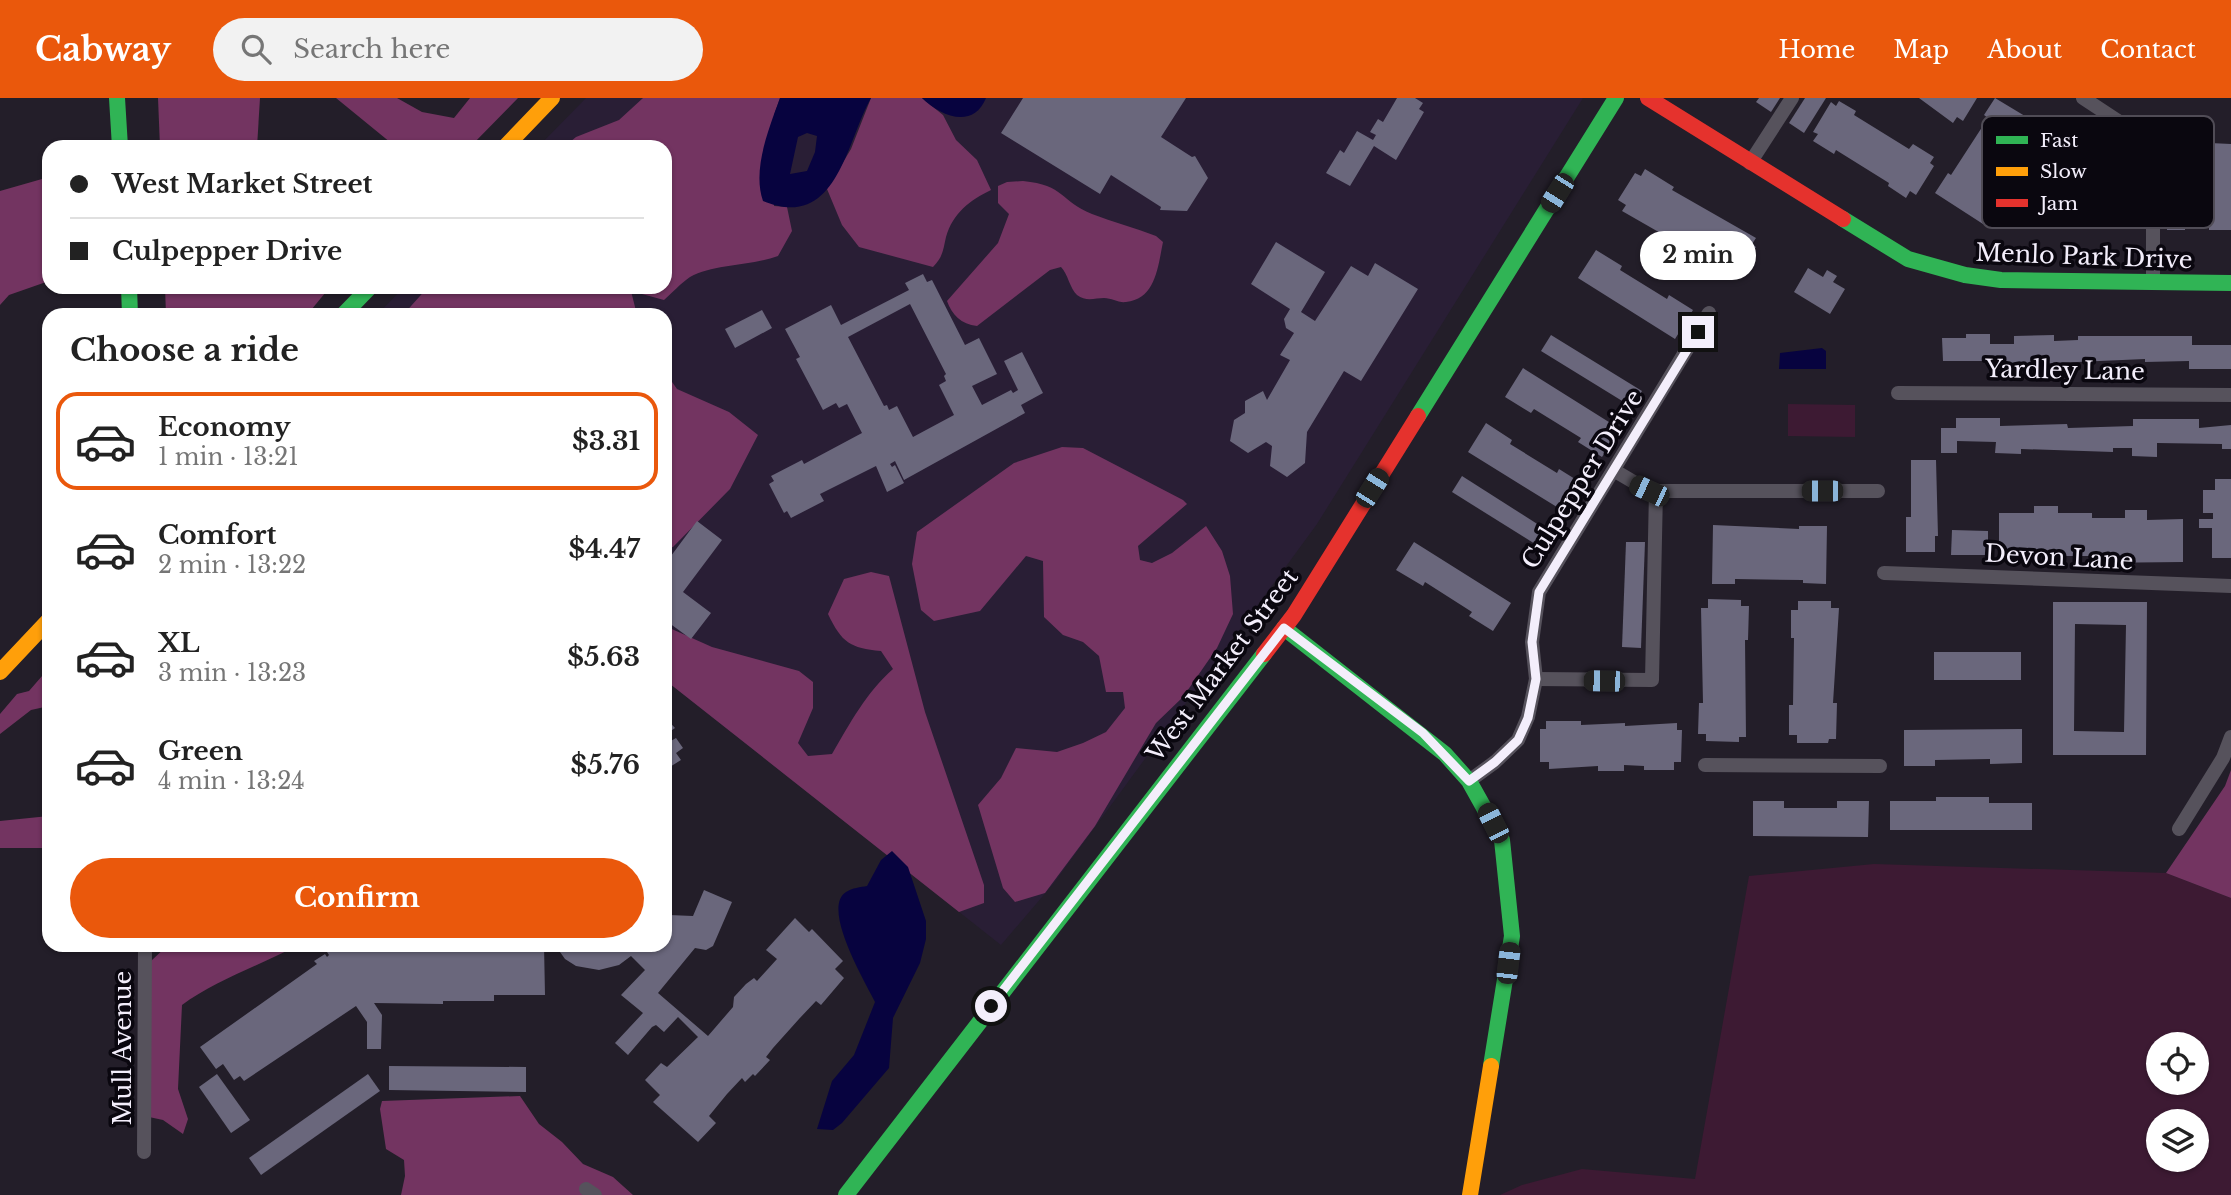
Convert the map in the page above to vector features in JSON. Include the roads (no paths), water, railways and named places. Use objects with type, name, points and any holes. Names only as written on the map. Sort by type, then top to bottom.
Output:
[{"type":"main road","points":[[117,98],[120,140]]},
{"type":"main road","points":[[512,140],[552,98]]},
{"type":"main road","name":"West Market Street","points":[[846,1195],[1284,628],[1616,98]]},
{"type":"main road","name":"Menlo Park Drive","points":[[1648,98],[1908,259],[1965,275],[2001,280],[2231,283]]},
{"type":"main road","points":[[350,308],[363,294]]},
{"type":"main road","points":[[0,672],[42,627]]},
{"type":"main road","points":[[1284,628],[1423,733],[1469,781],[1502,840],[1512,936],[1470,1195]]},
{"type":"street","points":[[1750,163],[1792,98]]},
{"type":"street","points":[[2083,98],[2112,116]]},
{"type":"street","points":[[2153,228],[2153,281]]},
{"type":"street","name":"Culpepper Drive","points":[[1469,781],[1495,762],[1518,740],[1528,718],[1536,679],[1532,642],[1539,592],[1709,313]]},
{"type":"street","name":"Yardley Lane","points":[[1898,393],[2231,395]]},
{"type":"street","points":[[1615,471],[1635,485],[1656,491],[1878,491]]},
{"type":"street","points":[[1536,679],[1653,680],[1656,491]]},
{"type":"street","name":"Devon Lane","points":[[1884,573],[2231,586]]},
{"type":"street","points":[[2179,829],[2223,758],[2231,737]]},
{"type":"street","points":[[1705,765],[1880,766]]},
{"type":"street","name":"Mull Avenue","points":[[144,1152],[145,952]]}]
